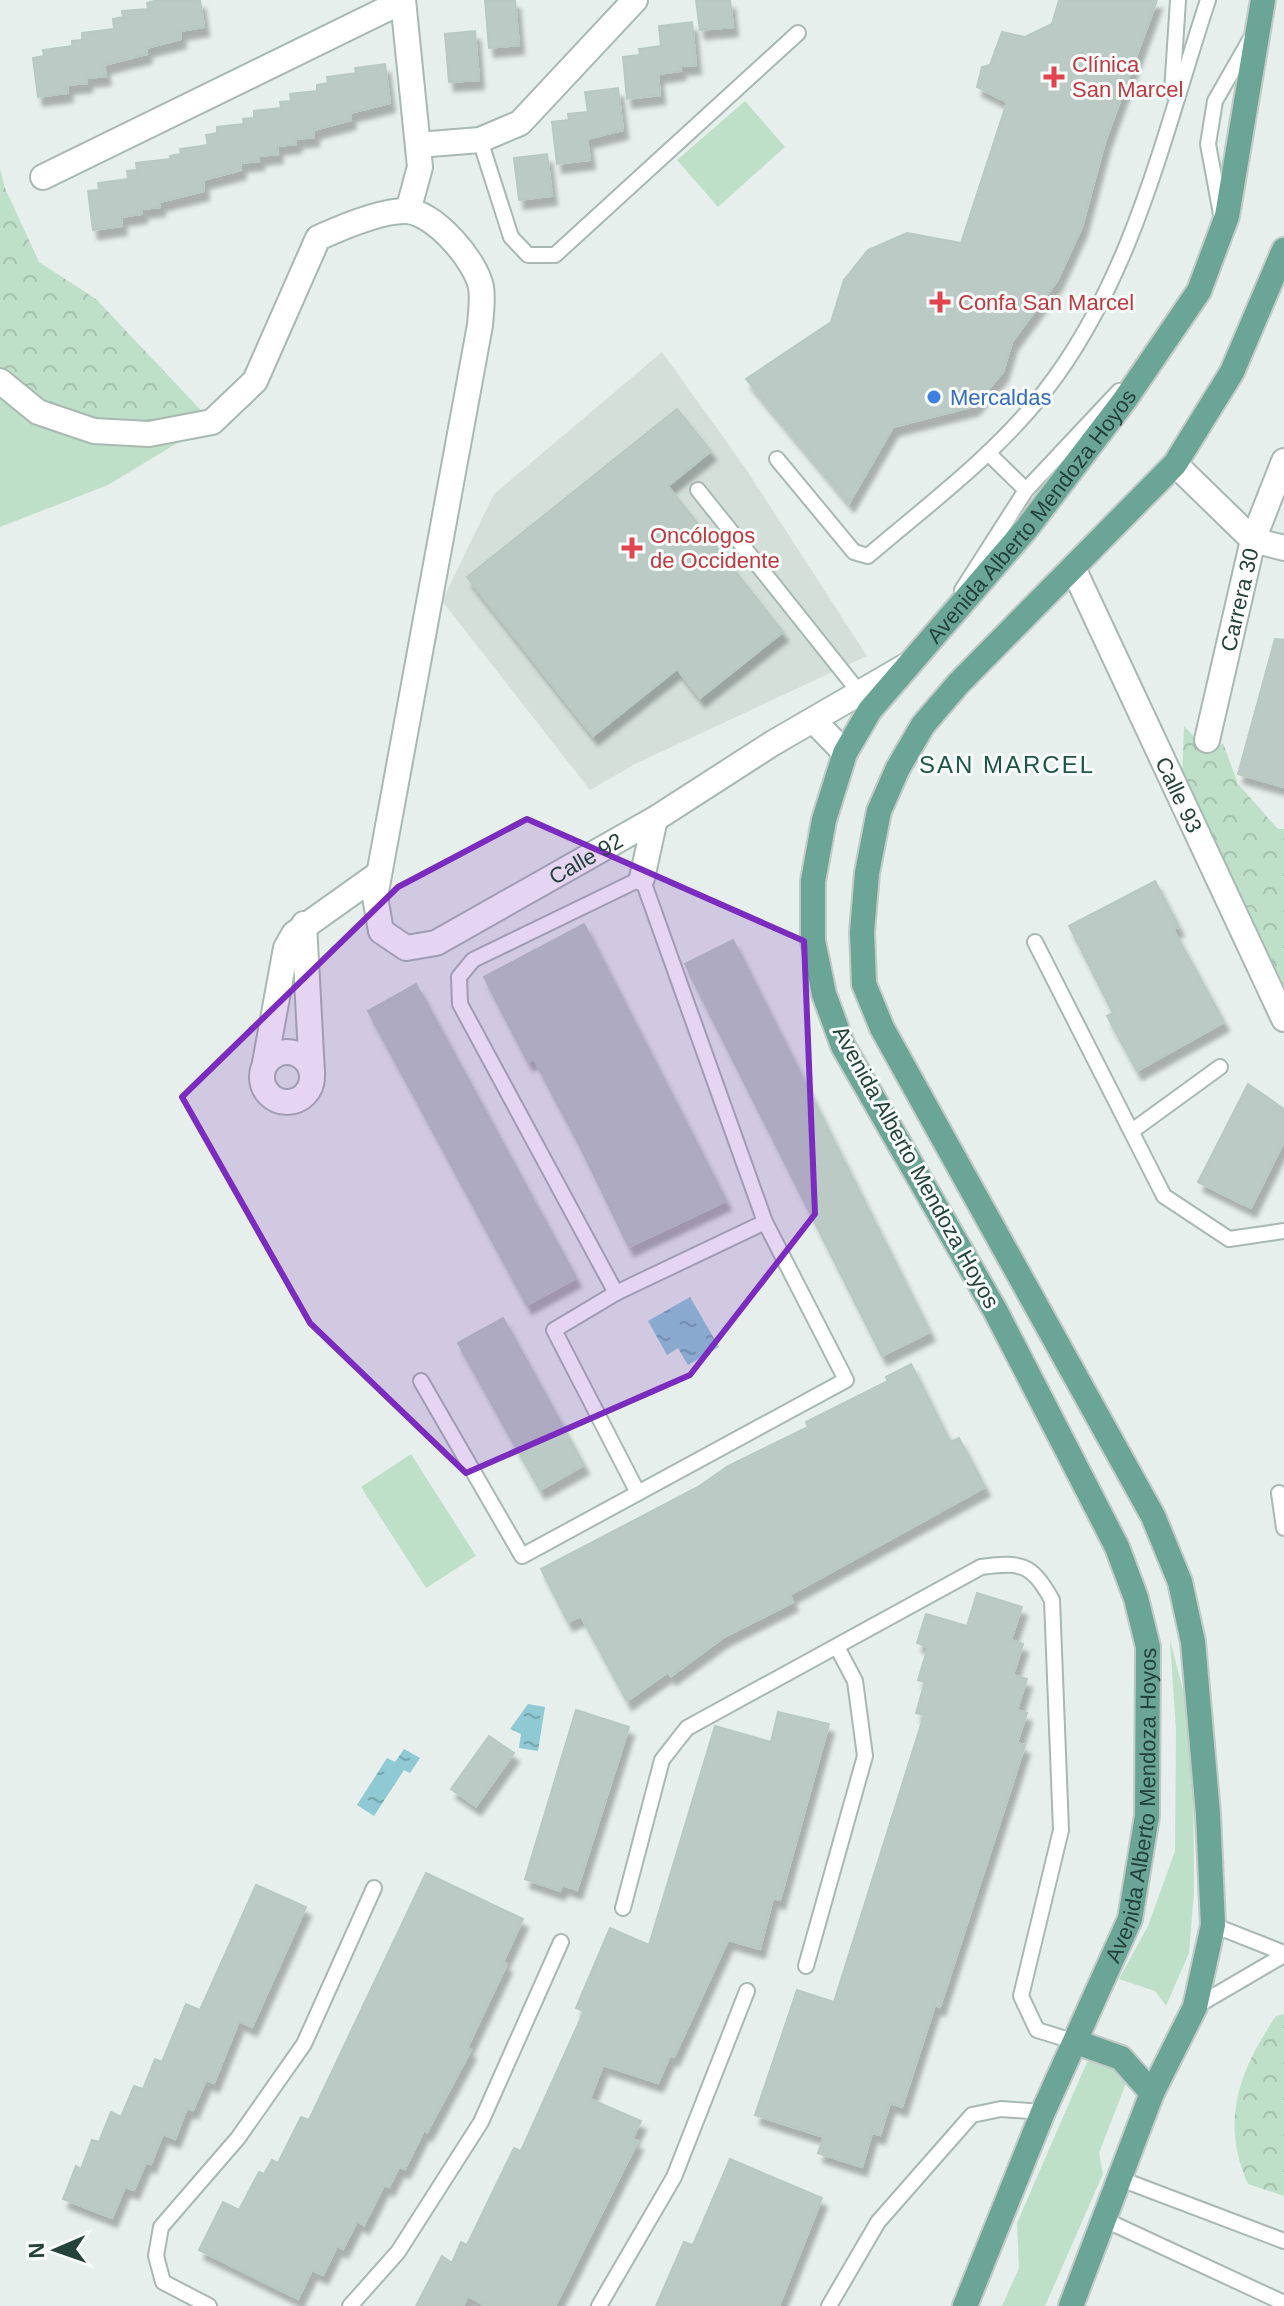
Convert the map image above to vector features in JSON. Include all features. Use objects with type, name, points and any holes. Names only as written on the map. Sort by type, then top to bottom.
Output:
[{"type":"main road","name":"Avenida Alberto Mendoza Hoyos","points":[[965,2306],[1043,2112],[1130,1919],[1147,1816],[1148,1647],[1136,1598],[1117,1547],[995,1310],[843,1046],[824,994],[813,941],[813,881],[824,820],[845,753],[870,710],[1027,528],[1162,348],[1199,291],[1223,226],[1262,10]]},
{"type":"main road","name":"Avenida Alberto Mendoza Hoyos","points":[[1071,2306],[1152,2093],[1195,2007],[1213,1925],[1208,1814],[1193,1642],[1180,1582],[1153,1516],[882,1028],[864,984],[862,932],[867,873],[879,811],[898,768],[923,725],[958,684],[1074,570],[1175,464],[1232,372],[1284,250]]},
{"type":"main road","points":[[1076,2042],[1121,2058],[1152,2093]]},
{"type":"street","points":[[418,145],[480,140],[520,123],[635,0]]},
{"type":"street","points":[[43,177],[403,1],[420,167],[408,211]]},
{"type":"street","points":[[0,381],[38,412],[94,431],[149,434],[212,422],[255,381],[318,238],[340,228],[408,211],[443,227],[481,286],[480,325],[376,886],[304,924],[286,948],[263,1088],[275,1101],[300,1099],[307,1093],[312,1077],[304,924]]},
{"type":"street","name":"Carrera 30","points":[[1207,740],[1253,540],[1284,461]]},
{"type":"street","points":[[1175,464],[1253,540],[1284,548]]},
{"type":"street","name":"Calle 93","points":[[1074,570],[1284,1019]]},
{"type":"street","name":"Calle 92","points":[[376,886],[381,931],[406,948],[436,943],[655,819],[773,743],[815,722],[859,692],[906,666]]},
{"type":"street","points":[[815,722],[845,753]]},
{"type":"street","points":[[642,878],[655,819]]},
{"type":"street","points":[[265,1063],[278,1054],[294,1053],[307,1062],[312,1077]]},
{"type":"lane","points":[[1171,113],[1178,0]]},
{"type":"lane","points":[[777,459],[854,552],[868,556],[988,453],[1046,390],[1094,314],[1141,215],[1208,0]]},
{"type":"lane","points":[[480,140],[511,237],[528,255],[555,255],[798,33]]},
{"type":"lane","points":[[932,639],[1026,490],[1162,348]]},
{"type":"lane","points":[[988,453],[1026,490]]},
{"type":"lane","points":[[698,490],[859,692]]},
{"type":"lane","points":[[421,1381],[522,1556],[846,1380],[765,1222],[642,878],[473,960],[459,977],[460,1004],[616,1293]]},
{"type":"lane","points":[[1035,942],[1164,1196],[1229,1239],[1284,1231]]},
{"type":"lane","points":[[1132,1131],[1220,1067]]},
{"type":"lane","points":[[638,1493],[554,1330],[616,1293],[765,1222]]},
{"type":"lane","points":[[1279,1493],[1284,1528]]},
{"type":"lane","points":[[623,1908],[662,1760],[687,1728],[981,1567],[1014,1563],[1037,1573],[1052,1600],[1061,1830],[1021,1996],[1037,2030],[1076,2042]]},
{"type":"lane","points":[[806,1966],[865,1756],[855,1681],[837,1647]]},
{"type":"lane","points":[[209,2306],[163,2282],[156,2256],[161,2227],[238,2138],[304,2044],[374,1888]]},
{"type":"lane","points":[[1213,1925],[1284,1954]]},
{"type":"lane","points":[[350,2306],[398,2252],[481,2122],[561,1942]]},
{"type":"lane","points":[[1195,2007],[1284,1954]]},
{"type":"lane","points":[[599,2306],[674,2177],[747,1991]]},
{"type":"lane","points":[[829,2306],[878,2222],[972,2115],[1001,2109],[1043,2112]]},
{"type":"lane","points":[[1118,2178],[1284,2241]]},
{"type":"lane","points":[[1103,2219],[1284,2303]]},
{"type":"highlighted area","points":[[527,819],[804,941],[815,1214],[690,1375],[466,1473],[310,1323],[182,1097],[398,887]]},
{"type":"shaded area","name":"Oncólogos de Occidente","points":[[662,352],[744,466],[867,656],[637,763],[590,790],[442,601],[494,494]]},
{"type":"green space","points":[[745,101],[785,147],[718,207],[677,160]]},
{"type":"green space","points":[[0,169],[5,188],[39,262],[96,299],[212,422],[94,431],[0,378]]},
{"type":"green space","points":[[0,378],[212,422],[108,485],[0,527]]},
{"type":"green space","points":[[1184,726],[1209,753],[1223,743],[1238,784],[1278,829],[1284,829],[1284,985],[1182,779]]},
{"type":"green space","points":[[411,1454],[476,1556],[426,1588],[361,1487]]},
{"type":"green space","points":[[1170,1640],[1193,1729],[1194,1891],[1189,1953],[1166,2006],[1155,1991],[1119,1979],[1148,1926],[1175,1851],[1176,1731]]},
{"type":"green space","points":[[1284,2014],[1284,2196],[1248,2184],[1235,2139],[1235,2118],[1243,2077],[1252,2057],[1276,2016]]},
{"type":"green space","points":[[1103,2060],[1128,2078],[1099,2153],[1103,2174],[1045,2306],[1002,2306],[1019,2268],[1017,2223],[1087,2062]]},
{"type":"water","points":[[690,1297],[719,1347],[688,1365],[678,1348],[667,1355],[648,1321]]},
{"type":"water","points":[[528,1704],[545,1707],[538,1751],[519,1748],[521,1734],[510,1729]]},
{"type":"water","points":[[404,1749],[420,1758],[410,1773],[404,1770],[374,1816],[357,1805],[387,1758],[395,1762]]},
{"type":"building","points":[[200,0],[204,27],[180,31],[181,39],[146,48],[147,54],[104,65],[106,76],[87,78],[87,83],[67,85],[68,93],[38,97],[33,58],[44,56],[43,50],[72,46],[72,41],[82,40],[82,33],[114,29],[113,19],[123,17],[122,11],[148,9],[147,3]]},
{"type":"building","points":[[485,0],[515,0],[519,45],[489,48]]},
{"type":"building","points":[[696,0],[730,0],[733,27],[700,30]]},
{"type":"building","name":"Confa San Marcel","points":[[1059,0],[1157,0],[1105,142],[1082,227],[1057,281],[1012,342],[1003,372],[974,406],[893,427],[849,503],[746,379],[831,322],[844,280],[868,250],[907,233],[961,243],[1007,102],[977,87],[982,67],[990,65],[1002,32],[1025,37],[1052,24]]},
{"type":"building","points":[[692,22],[696,65],[680,66],[681,71],[658,74],[660,95],[627,99],[623,57],[640,55],[639,49],[661,46],[659,26]]},
{"type":"building","points":[[475,31],[479,80],[449,82],[445,34]]},
{"type":"building","points":[[385,64],[390,103],[350,113],[351,120],[314,130],[314,137],[296,139],[296,144],[277,146],[278,154],[259,156],[259,161],[240,163],[241,170],[203,180],[204,191],[160,202],[160,207],[142,209],[142,214],[121,217],[122,226],[93,230],[88,191],[99,190],[98,183],[128,179],[127,171],[137,170],[136,163],[171,159],[170,156],[181,154],[180,149],[208,145],[206,135],[217,133],[217,127],[244,124],[243,119],[254,118],[254,111],[281,108],[280,102],[291,101],[290,94],[317,91],[317,85],[328,83],[327,77],[356,73],[355,68]]},
{"type":"building","points":[[618,88],[623,130],[587,139],[590,160],[557,164],[552,122],[569,120],[568,114],[588,112],[585,92]]},
{"type":"building","points":[[547,154],[552,196],[519,200],[514,158]]},
{"type":"building","points":[[677,409],[711,451],[668,486],[783,632],[700,698],[677,669],[593,736],[467,577]]},
{"type":"building","points":[[1275,639],[1284,640],[1284,787],[1238,774]]},
{"type":"building","points":[[1155,881],[1179,927],[1173,929],[1224,1022],[1137,1071],[1107,1016],[1113,1013],[1069,926]]},
{"type":"building","points":[[584,924],[726,1201],[629,1247],[534,1059],[528,1062],[484,977]]},
{"type":"building","points":[[733,940],[930,1332],[882,1356],[685,964]]},
{"type":"building","points":[[416,984],[576,1278],[527,1305],[368,1011]]},
{"type":"building","points":[[1248,1084],[1284,1109],[1284,1141],[1251,1208],[1198,1182]]},
{"type":"building","points":[[503,1318],[584,1465],[540,1490],[458,1343]]},
{"type":"building","points":[[911,1364],[950,1442],[959,1438],[985,1487],[790,1595],[793,1602],[724,1637],[671,1676],[668,1672],[627,1701],[581,1616],[568,1622],[541,1569],[698,1487],[728,1466],[808,1427],[806,1422],[888,1381],[886,1377]]},
{"type":"building","points":[[977,1593],[1022,1607],[1011,1640],[1023,1644],[1013,1675],[1027,1679],[1017,1710],[1027,1713],[1017,1743],[1025,1745],[940,2007],[935,2005],[902,2107],[890,2103],[880,2135],[872,2133],[862,2167],[818,2153],[824,2137],[755,2115],[797,1990],[834,2002],[924,1715],[916,1713],[925,1682],[918,1680],[928,1647],[917,1643],[926,1614],[967,1626]]},
{"type":"building","points":[[576,1710],[629,1727],[577,1890],[562,1885],[560,1891],[525,1879]]},
{"type":"building","points":[[778,1712],[829,1724],[780,1900],[773,1898],[760,1949],[728,1940],[674,2057],[670,2055],[658,2083],[603,2065],[590,2099],[641,2121],[632,2139],[638,2141],[555,2306],[486,2306],[468,2296],[463,2306],[416,2306],[442,2256],[452,2263],[461,2242],[467,2245],[514,2148],[521,2151],[584,2011],[576,2008],[610,1928],[649,1945],[715,1726],[771,1742]]},
{"type":"building","points":[[489,1736],[514,1753],[476,1806],[451,1789]]},
{"type":"building","points":[[426,1873],[523,1919],[503,1962],[507,1964],[467,2048],[471,2050],[427,2132],[424,2130],[405,2169],[399,2167],[389,2187],[384,2185],[364,2225],[357,2221],[343,2249],[337,2246],[323,2275],[312,2270],[298,2299],[199,2250],[223,2202],[239,2210],[259,2172],[264,2174],[272,2160],[278,2163],[301,2117],[309,2120]]},
{"type":"building","points":[[256,1885],[306,1907],[252,2027],[239,2021],[214,2083],[206,2080],[193,2110],[187,2108],[175,2139],[163,2134],[151,2164],[146,2162],[134,2190],[125,2187],[112,2218],[63,2199],[76,2166],[81,2169],[92,2140],[99,2142],[111,2112],[121,2117],[134,2086],[143,2089],[155,2059],[162,2062],[186,2004],[200,2010]]},
{"type":"building","points":[[730,2159],[822,2198],[779,2306],[656,2306],[684,2242],[693,2245]]},
{"type":"place","name":"Clínica San Marcel","points":[[1054,77]]},
{"type":"place","name":"Confa San Marcel","points":[[940,302]]},
{"type":"place","name":"Mercaldas","points":[[934,397]]},
{"type":"place","name":"Oncólogos de Occidente","points":[[632,548]]},
{"type":"district","name":"SAN MARCEL","points":[[1007,764]]}]
